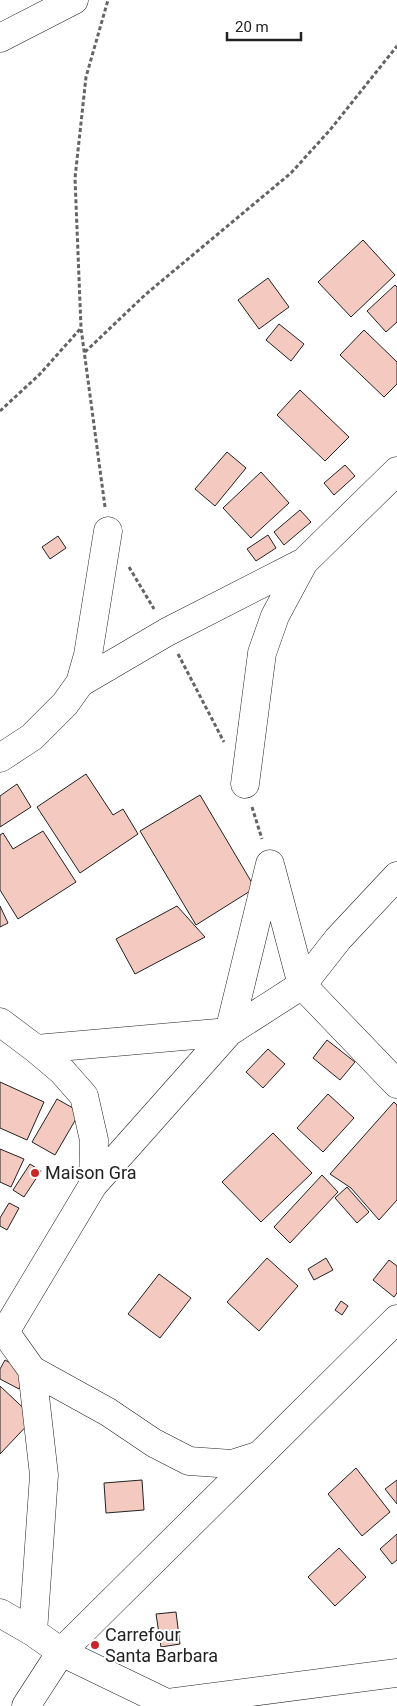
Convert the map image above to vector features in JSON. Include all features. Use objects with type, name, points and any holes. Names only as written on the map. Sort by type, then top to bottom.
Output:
[{"type":"street","points":[[0,38],[74,0]]},
{"type":"street","points":[[80,683],[167,632],[304,562],[397,471]]},
{"type":"street","points":[[0,758],[32,737],[65,704],[80,683],[88,655],[108,531]]},
{"type":"street","points":[[245,784],[262,653],[275,616],[304,562]]},
{"type":"street","points":[[270,864],[302,985],[397,1084]]},
{"type":"street","points":[[229,1032],[270,864]]},
{"type":"street","points":[[260,1455],[232,1464],[189,1461],[154,1443],[108,1412],[32,1370],[3,1330],[93,1185],[229,1032],[302,985],[338,938],[397,876]]},
{"type":"street","points":[[0,1022],[62,1071],[84,1096],[94,1140],[93,1185]]},
{"type":"street","points":[[36,1049],[229,1032]]},
{"type":"street","points":[[26,1706],[62,1652],[397,1319]]},
{"type":"street","points":[[32,1370],[44,1475],[33,1632]]},
{"type":"street","points":[[0,1612],[62,1652],[171,1705],[397,1673]]},
{"type":"path","points":[[108,0],[86,77],[75,178],[81,328],[108,531]]},
{"type":"path","points":[[85,352],[146,294],[290,173],[330,130],[397,46]]},
{"type":"path","points":[[0,412],[40,374],[81,328]]},
{"type":"path","points":[[128,565],[167,632],[245,784],[270,864]]},
{"type":"building","points":[[363,240],[395,275],[351,317],[318,282]]},
{"type":"building","points":[[268,278],[289,307],[259,329],[238,300]]},
{"type":"building","points":[[395,285],[397,287],[397,322],[386,332],[367,311]]},
{"type":"building","points":[[279,324],[304,344],[291,361],[266,340]]},
{"type":"building","points":[[364,330],[397,362],[397,384],[384,397],[340,355]]},
{"type":"building","points":[[300,390],[349,437],[325,461],[277,415]]},
{"type":"building","points":[[227,452],[246,468],[215,506],[195,489]]},
{"type":"building","points":[[345,465],[355,476],[334,495],[324,483]]},
{"type":"building","points":[[261,472],[289,503],[251,538],[223,508]]},
{"type":"building","points":[[300,510],[311,522],[284,545],[274,532]]},
{"type":"building","points":[[268,535],[276,548],[256,561],[247,549]]},
{"type":"building","points":[[58,536],[66,548],[50,559],[42,547]]},
{"type":"building","points":[[86,774],[113,815],[123,809],[138,834],[80,873],[37,807]]},
{"type":"building","points":[[17,784],[31,807],[0,827],[0,796]]},
{"type":"building","points":[[200,795],[255,888],[196,925],[140,831]]},
{"type":"building","points":[[43,831],[76,882],[18,919],[0,890],[0,835],[3,833],[13,849]]},
{"type":"building","points":[[0,906],[8,923],[0,927]]},
{"type":"building","points":[[177,906],[205,937],[135,974],[116,939]]},
{"type":"building","points":[[327,1040],[355,1062],[340,1080],[313,1058]]},
{"type":"building","points":[[268,1049],[285,1064],[263,1088],[246,1072]]},
{"type":"building","points":[[0,1082],[44,1102],[27,1140],[0,1128]]},
{"type":"building","points":[[328,1094],[354,1118],[323,1152],[297,1128]]},
{"type":"building","points":[[57,1099],[80,1112],[55,1155],[32,1142]]},
{"type":"building","points":[[394,1102],[397,1105],[397,1200],[379,1220],[351,1188],[330,1174]]},
{"type":"building","points":[[273,1133],[312,1173],[261,1222],[222,1182]]},
{"type":"building","points":[[0,1149],[24,1159],[11,1187],[0,1182]]},
{"type":"building","points":[[30,1164],[41,1171],[24,1197],[13,1190]]},
{"type":"building","points":[[322,1175],[338,1192],[290,1243],[274,1227]]},
{"type":"building","points":[[347,1187],[369,1212],[357,1223],[335,1198]]},
{"type":"building","points":[[9,1203],[19,1208],[7,1230],[0,1226],[0,1218]]},
{"type":"building","points":[[267,1258],[298,1286],[259,1331],[227,1302]]},
{"type":"building","points":[[326,1258],[333,1270],[314,1280],[308,1269]]},
{"type":"building","points":[[389,1260],[397,1266],[397,1293],[394,1297],[373,1280]]},
{"type":"building","points":[[159,1274],[191,1298],[160,1338],[128,1314]]},
{"type":"building","points":[[341,1301],[348,1306],[342,1315],[335,1310]]},
{"type":"building","points":[[5,1360],[28,1373],[19,1389],[0,1379],[0,1369]]},
{"type":"building","points":[[0,1386],[34,1418],[0,1454]]},
{"type":"building","points":[[356,1468],[390,1512],[362,1536],[328,1494]]},
{"type":"building","points":[[142,1480],[144,1510],[106,1513],[104,1483]]},
{"type":"building","points":[[397,1480],[397,1504],[385,1489]]},
{"type":"building","points":[[397,1534],[397,1560],[392,1564],[380,1549]]},
{"type":"building","points":[[339,1548],[366,1577],[335,1606],[308,1577]]},
{"type":"building","points":[[176,1612],[180,1644],[161,1647],[156,1614]]},
{"type":"place","name":"Maison Gra","points":[[35,1173]]},
{"type":"place","name":"Carrefour Santa Barbara","points":[[95,1645]]}]
